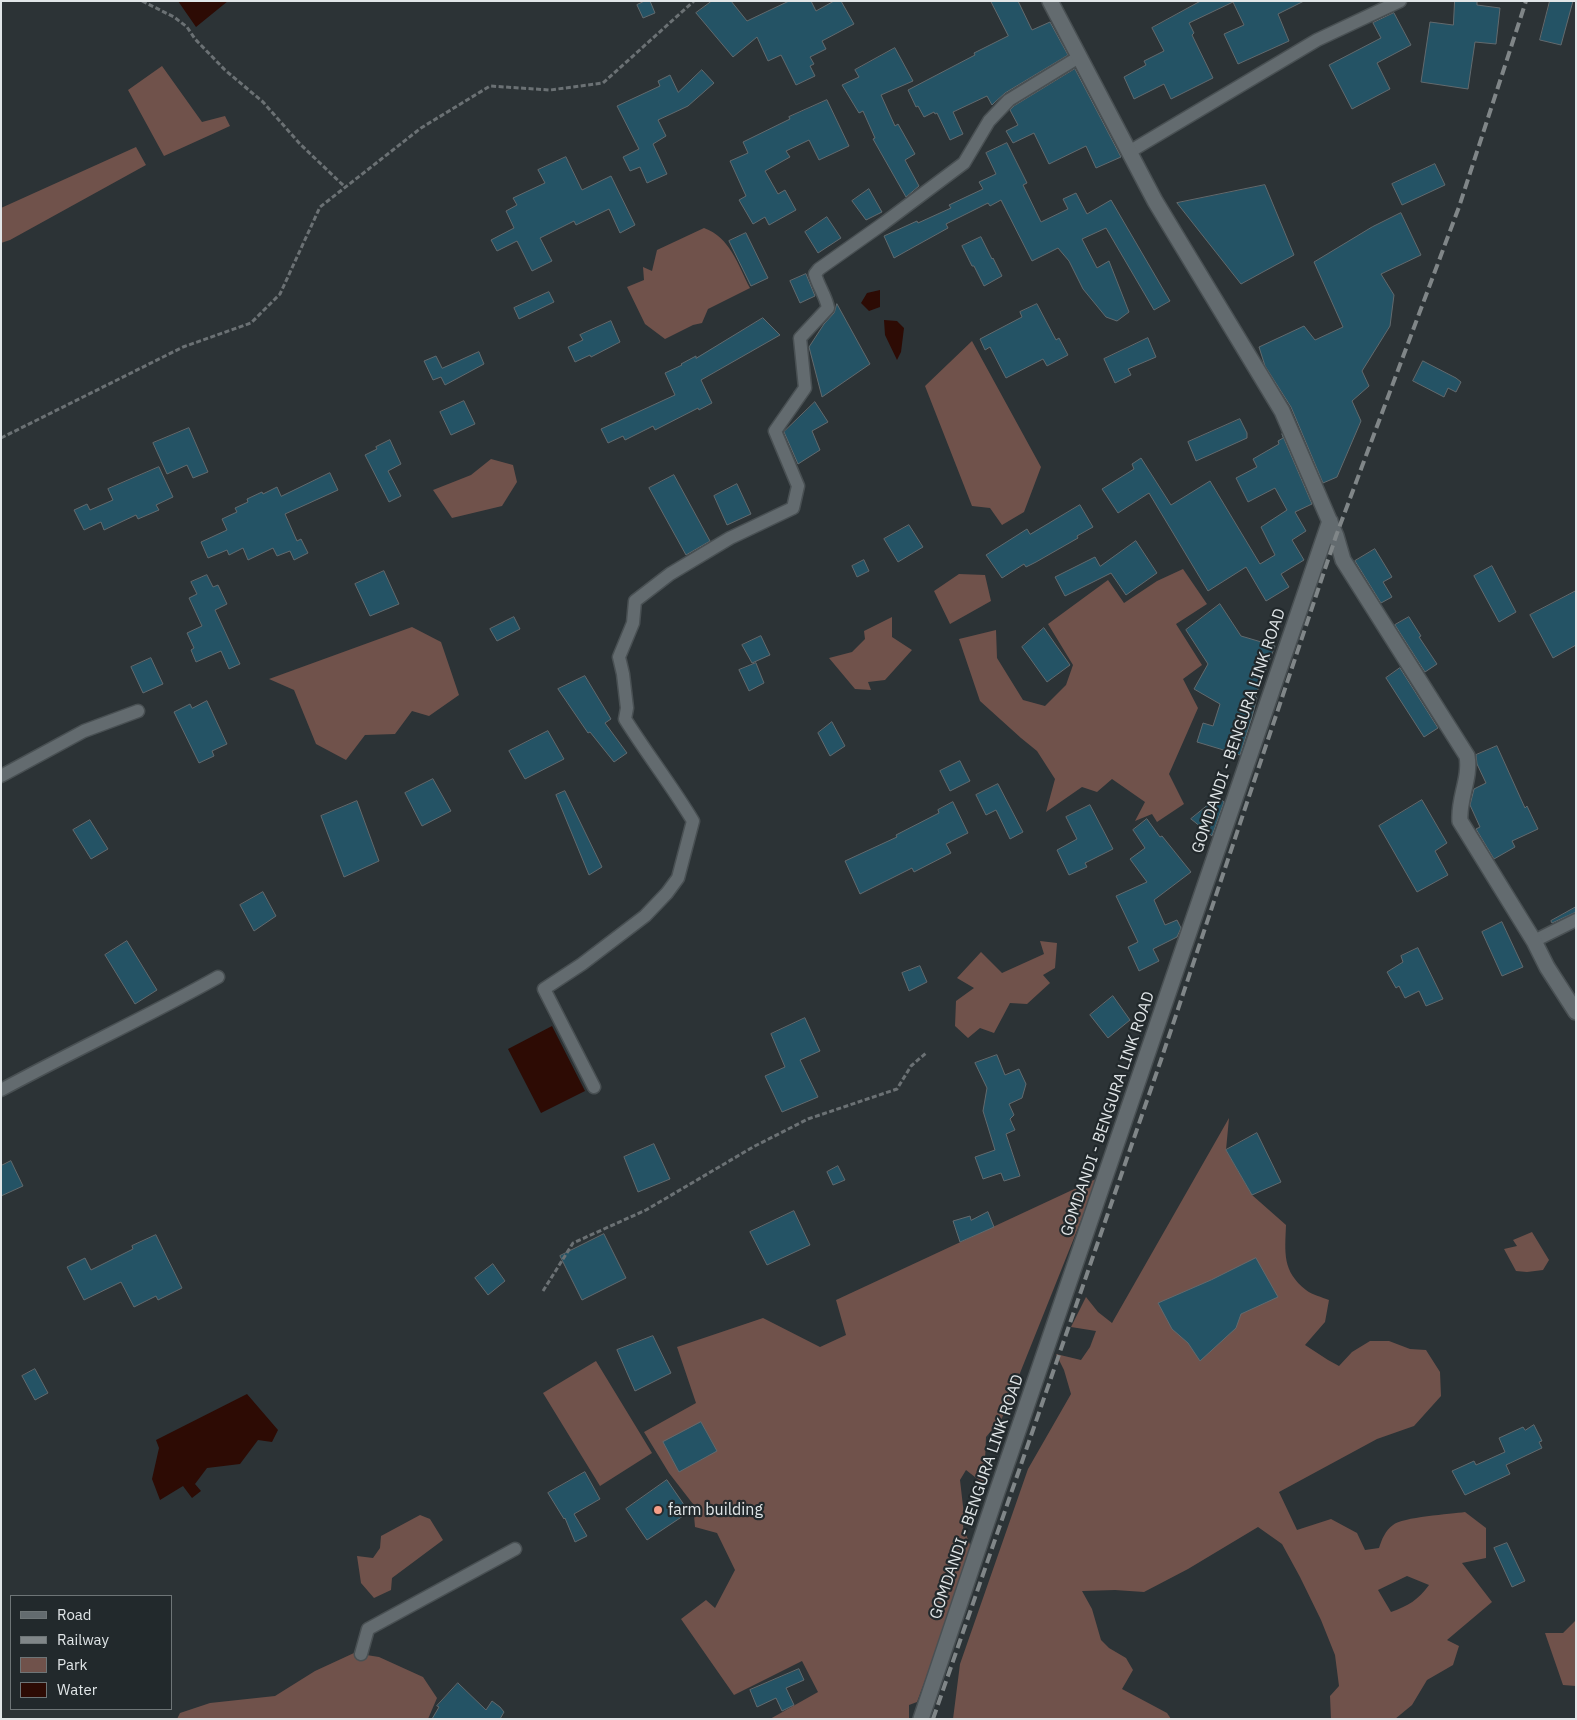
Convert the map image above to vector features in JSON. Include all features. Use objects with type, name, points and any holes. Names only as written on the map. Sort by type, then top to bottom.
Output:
[{"type":"main road","points":[[1050,1],[1155,201],[1282,411],[1330,521],[1343,560],[1467,756],[1468,771],[1459,813],[1460,821],[1576,1012]]},
{"type":"main road","name":"GOMDANDI - BENGURA LINK ROAD","points":[[921,1719],[1330,521]]},
{"type":"street","points":[[1129,152],[1317,40],[1400,1]]},
{"type":"street","points":[[594,1087],[544,989],[582,964],[645,916],[667,893],[678,878],[692,821],[679,798],[644,751],[625,719],[627,708],[619,657],[633,623],[635,601],[670,574],[730,538],[793,508],[798,486],[775,432],[805,388],[800,338],[828,308],[817,281],[816,274],[819,269],[884,224],[964,163],[989,121],[1009,100],[1079,57]]},
{"type":"street","points":[[1,776],[84,731],[138,710]]},
{"type":"street","points":[[1534,941],[1576,920]]},
{"type":"street","points":[[1,1090],[65,1056],[136,1022],[218,977]]},
{"type":"street","points":[[361,1654],[368,1629],[515,1549]]},
{"type":"path","points":[[142,1],[174,17],[187,27],[195,39],[225,70],[263,102],[300,144],[345,187]]},
{"type":"path","points":[[1,438],[183,348],[251,323],[280,294],[320,207],[421,128],[490,86],[550,90],[603,83],[694,1]]},
{"type":"path","points":[[543,1290],[573,1243],[646,1210],[753,1147],[808,1119],[897,1089],[911,1066],[926,1053]]},
{"type":"green space","points":[[162,66],[202,122],[225,116],[230,126],[164,156],[128,90]]},
{"type":"green space","points":[[136,147],[146,165],[10,240],[1,243],[1,208]]},
{"type":"green space","points":[[704,228],[713,232],[727,245],[750,288],[708,309],[702,323],[693,325],[665,339],[645,324],[627,287],[644,280],[643,267],[652,271],[657,250]]},
{"type":"green space","points":[[972,341],[1041,467],[1024,512],[1002,525],[990,508],[972,506],[925,386]]},
{"type":"green space","points":[[491,459],[513,465],[517,482],[502,506],[452,518],[433,490],[471,475]]},
{"type":"green space","points":[[1183,569],[1207,604],[1176,624],[1202,665],[1183,679],[1198,708],[1169,774],[1184,804],[1157,822],[1152,814],[1135,821],[1145,802],[1112,779],[1097,792],[1082,787],[1046,812],[1055,779],[1037,751],[980,701],[959,639],[996,630],[997,658],[1023,700],[1045,706],[1066,685],[1073,665],[1048,624],[1108,580],[1124,603],[1157,581]]},
{"type":"green space","points":[[959,574],[985,575],[991,601],[950,624],[934,591]]},
{"type":"green space","points":[[892,617],[892,637],[912,650],[885,680],[868,682],[871,690],[855,689],[829,658],[852,652],[865,639],[864,631]]},
{"type":"green space","points":[[412,627],[441,642],[459,695],[429,716],[412,711],[395,734],[365,735],[346,760],[316,744],[294,690],[269,679]]},
{"type":"green space","points":[[1040,941],[1057,943],[1055,968],[1043,975],[1050,983],[1027,1004],[1010,1003],[994,1033],[980,1028],[968,1038],[955,1026],[956,1001],[974,988],[957,978],[981,952],[1002,973],[1044,954]]},
{"type":"green space","points":[[1229,1118],[1226,1150],[1252,1195],[1286,1225],[1287,1261],[1293,1276],[1308,1292],[1329,1300],[1325,1322],[1305,1345],[1339,1366],[1352,1352],[1370,1341],[1389,1341],[1410,1349],[1426,1350],[1440,1372],[1441,1396],[1414,1426],[1377,1439],[1279,1492],[1297,1530],[1331,1519],[1357,1533],[1365,1550],[1379,1548],[1386,1533],[1393,1525],[1416,1518],[1465,1512],[1486,1528],[1486,1558],[1462,1563],[1492,1602],[1447,1640],[1459,1646],[1453,1665],[1427,1680],[1412,1705],[1395,1719],[1331,1719],[1330,1696],[1339,1686],[1335,1655],[1321,1620],[1282,1544],[1258,1527],[1188,1569],[1144,1592],[1115,1590],[1082,1591],[1092,1609],[1101,1640],[1109,1648],[1126,1658],[1133,1670],[1122,1689],[1167,1713],[1171,1719],[953,1719],[960,1664],[1028,1469],[1071,1394],[1064,1370],[1056,1354],[1081,1360],[1090,1347],[1096,1331],[1071,1327],[1086,1297],[1098,1312],[1112,1323]],"holes":[[[1407,1576],[1429,1585],[1412,1602],[1391,1612],[1378,1590]]]},
{"type":"green space","points":[[1098,1178],[1002,1418],[986,1437],[984,1484],[966,1470],[960,1480],[964,1515],[963,1527],[973,1552],[917,1702],[909,1705],[909,1719],[770,1719],[818,1692],[802,1661],[734,1695],[681,1619],[706,1600],[715,1608],[735,1570],[717,1533],[695,1527],[693,1504],[669,1473],[644,1432],[696,1403],[677,1347],[763,1318],[820,1347],[846,1335],[836,1300]]},
{"type":"green space","points":[[1532,1232],[1549,1260],[1543,1270],[1516,1271],[1504,1249],[1517,1246],[1513,1240]]},
{"type":"green space","points":[[596,1361],[652,1453],[600,1486],[543,1393]]},
{"type":"green space","points":[[420,1515],[430,1519],[443,1540],[392,1578],[391,1590],[374,1598],[361,1583],[357,1556],[373,1558],[380,1548],[381,1536]]},
{"type":"green space","points":[[1576,1620],[1576,1686],[1563,1685],[1545,1633],[1563,1633]]},
{"type":"green space","points":[[354,1653],[379,1657],[423,1677],[437,1698],[428,1719],[177,1719],[180,1713],[210,1703],[275,1696],[315,1671]]},
{"type":"water","points":[[178,1],[228,1],[196,27]]},
{"type":"water","points":[[880,290],[880,307],[869,311],[861,303],[867,293]]},
{"type":"water","points":[[884,320],[897,321],[904,328],[901,352],[897,360],[885,335]]},
{"type":"water","points":[[552,1026],[585,1091],[541,1113],[508,1049]]},
{"type":"water","points":[[247,1394],[278,1430],[272,1442],[258,1440],[240,1464],[207,1468],[195,1484],[201,1491],[192,1498],[183,1486],[160,1500],[152,1479],[159,1448],[156,1440]]},
{"type":"building","points":[[650,1],[655,13],[643,18],[637,5]]},
{"type":"building","points":[[712,1],[731,1],[747,21],[789,1],[811,1],[816,11],[834,1],[841,1],[854,24],[822,41],[826,49],[810,57],[814,64],[810,66],[815,76],[796,85],[781,55],[768,61],[757,37],[733,57],[696,13]]},
{"type":"building","points":[[991,1],[1018,1],[1032,30],[1050,22],[1068,55],[1005,93],[992,105],[987,96],[953,112],[963,134],[950,140],[937,113],[935,114],[934,112],[924,117],[918,106],[916,107],[908,90],[1008,36]]},
{"type":"building","points":[[1201,1],[1304,1],[1278,14],[1289,41],[1238,64],[1224,34],[1244,25],[1233,2],[1189,23],[1194,33],[1192,35],[1213,78],[1171,99],[1164,84],[1134,99],[1124,77],[1146,65],[1144,61],[1164,51],[1152,28]]},
{"type":"building","points":[[1455,1],[1477,1],[1477,5],[1500,8],[1496,44],[1475,42],[1468,89],[1421,82],[1430,22],[1453,25]]},
{"type":"building","points":[[1550,1],[1573,1],[1561,45],[1540,40]]},
{"type":"building","points":[[1394,13],[1411,45],[1377,63],[1390,89],[1352,109],[1329,65],[1381,38],[1373,23]]},
{"type":"building","points":[[895,48],[913,81],[881,95],[895,126],[898,124],[915,154],[905,160],[919,186],[906,197],[873,139],[875,138],[863,111],[859,113],[842,85],[859,77],[855,70]]},
{"type":"building","points":[[1075,69],[1121,157],[1096,168],[1086,146],[1049,164],[1034,133],[1013,143],[1006,131],[1018,125],[1010,110],[1014,106]]},
{"type":"building","points":[[702,70],[714,83],[688,106],[658,120],[666,136],[653,144],[667,174],[647,183],[640,167],[630,171],[623,157],[639,149],[617,106],[660,86],[658,81],[670,75],[678,92]]},
{"type":"building","points":[[827,100],[849,146],[819,160],[809,140],[786,151],[790,157],[765,171],[778,194],[785,190],[796,210],[769,225],[765,217],[753,224],[739,200],[746,196],[730,161],[748,153],[743,142],[790,119],[789,117]]},
{"type":"building","points":[[1007,143],[1027,183],[1023,185],[1041,222],[1068,209],[1063,199],[1076,193],[1087,214],[1111,200],[1170,301],[1154,310],[1106,228],[1082,239],[1097,268],[1109,261],[1129,312],[1117,321],[1106,317],[1083,289],[1069,261],[1058,248],[1032,261],[1001,200],[990,206],[988,203],[946,224],[948,228],[894,258],[884,236],[951,208],[949,205],[983,189],[979,182],[996,174],[986,153]]},
{"type":"building","points":[[566,157],[582,190],[611,176],[635,225],[620,233],[609,209],[576,225],[574,221],[540,238],[552,261],[532,271],[517,241],[497,251],[491,240],[514,228],[506,211],[517,205],[513,198],[545,183],[538,170]]},
{"type":"building","points":[[1435,164],[1445,185],[1402,205],[1392,184]]},
{"type":"building","points":[[1265,185],[1294,255],[1241,284],[1177,203]]},
{"type":"building","points":[[869,189],[882,212],[866,220],[852,201]]},
{"type":"building","points":[[1401,213],[1421,255],[1381,274],[1394,295],[1390,326],[1362,371],[1369,386],[1352,401],[1361,421],[1337,477],[1323,483],[1291,407],[1265,366],[1259,347],[1304,326],[1315,340],[1343,327],[1314,262],[1372,227]]},
{"type":"building","points":[[827,217],[841,238],[818,253],[805,232]]},
{"type":"building","points":[[746,233],[768,278],[751,286],[729,241]]},
{"type":"building","points":[[981,237],[1002,276],[984,286],[962,246]]},
{"type":"building","points":[[806,274],[815,296],[800,303],[790,281]]},
{"type":"building","points":[[549,292],[554,302],[519,319],[514,308]]},
{"type":"building","points":[[837,304],[870,364],[822,397],[809,347],[824,324],[834,313]]},
{"type":"building","points":[[1037,304],[1056,340],[1059,338],[1068,355],[1047,366],[1043,359],[1006,378],[990,347],[985,350],[980,339],[1022,317],[1020,312]]},
{"type":"building","points":[[763,318],[780,335],[701,380],[712,403],[655,430],[653,426],[625,440],[623,436],[608,443],[601,429],[675,395],[665,373],[696,356],[696,358]]},
{"type":"building","points":[[611,321],[620,342],[591,357],[590,355],[575,362],[568,347],[583,340],[580,335]]},
{"type":"building","points":[[1148,338],[1156,357],[1128,369],[1131,375],[1115,383],[1104,359]]},
{"type":"building","points":[[479,352],[484,364],[445,385],[441,377],[433,380],[424,361],[436,356],[442,368]]},
{"type":"building","points":[[1423,361],[1461,382],[1456,392],[1448,388],[1444,397],[1413,381]]},
{"type":"building","points":[[464,401],[475,424],[451,435],[440,412]]},
{"type":"building","points":[[815,402],[828,422],[812,431],[820,450],[798,464],[784,432]]},
{"type":"building","points":[[1240,419],[1247,433],[1247,438],[1196,461],[1188,442]]},
{"type":"building","points":[[189,428],[208,472],[193,478],[187,465],[167,474],[153,443]]},
{"type":"building","points":[[1282,434],[1312,504],[1295,512],[1306,531],[1292,540],[1304,560],[1281,574],[1289,587],[1266,601],[1246,567],[1208,591],[1149,493],[1118,513],[1102,489],[1134,469],[1132,464],[1141,458],[1171,505],[1210,481],[1260,564],[1275,555],[1261,527],[1287,510],[1275,488],[1248,502],[1236,478],[1257,467],[1253,459],[1279,444],[1278,441],[1283,438]]},
{"type":"building","points":[[390,440],[401,464],[388,471],[401,496],[389,502],[365,455]]},
{"type":"building","points":[[159,467],[173,497],[156,505],[159,510],[138,519],[136,515],[104,530],[101,522],[84,530],[74,510],[87,504],[90,510],[113,500],[108,489]]},
{"type":"building","points":[[330,473],[338,490],[285,514],[297,541],[301,539],[308,553],[294,560],[290,551],[277,556],[273,548],[248,560],[243,548],[229,555],[227,550],[208,558],[201,542],[227,530],[222,519],[237,512],[235,508],[248,502],[247,499],[277,487],[281,496]]},
{"type":"building","points":[[674,475],[710,541],[686,555],[649,488]]},
{"type":"building","points":[[737,484],[751,514],[727,525],[714,496]]},
{"type":"building","points":[[1080,505],[1093,527],[1077,536],[1078,538],[1036,562],[1026,567],[1024,564],[1002,578],[986,555],[1027,529],[1030,534]]},
{"type":"building","points":[[909,525],[923,547],[898,562],[884,539]]},
{"type":"building","points":[[1136,541],[1157,573],[1126,595],[1111,573],[1065,596],[1055,577],[1095,557],[1100,566]]},
{"type":"building","points":[[1375,549],[1392,577],[1383,582],[1392,597],[1381,603],[1355,561]]},
{"type":"building","points":[[864,560],[869,571],[857,577],[852,566]]},
{"type":"building","points":[[1492,566],[1516,612],[1499,622],[1474,576]]},
{"type":"building","points":[[384,571],[399,604],[370,616],[355,584]]},
{"type":"building","points":[[207,575],[213,587],[218,585],[227,604],[215,610],[240,664],[229,669],[221,651],[196,662],[191,650],[194,648],[187,633],[202,626],[189,598],[197,594],[191,582]]},
{"type":"building","points":[[1576,591],[1576,645],[1553,658],[1530,615]]},
{"type":"building","points":[[1220,604],[1241,636],[1275,646],[1255,697],[1257,698],[1240,755],[1197,742],[1203,723],[1213,726],[1220,704],[1194,689],[1208,664],[1186,630]]},
{"type":"building","points":[[514,617],[520,629],[497,641],[490,629]]},
{"type":"building","points":[[1409,617],[1421,636],[1419,637],[1437,664],[1425,672],[1395,625]]},
{"type":"building","points":[[1044,628],[1070,665],[1047,682],[1022,647]]},
{"type":"building","points":[[761,636],[770,655],[752,663],[742,645]]},
{"type":"building","points":[[151,658],[163,684],[143,693],[131,667]]},
{"type":"building","points":[[756,663],[764,683],[749,691],[739,670]]},
{"type":"building","points":[[1400,668],[1438,728],[1424,737],[1386,678]]},
{"type":"building","points":[[585,676],[611,719],[605,723],[627,753],[614,762],[590,732],[588,733],[558,689]]},
{"type":"building","points":[[207,701],[227,744],[212,751],[214,756],[199,763],[174,712],[190,704],[192,708]]},
{"type":"building","points":[[832,722],[845,746],[830,756],[818,733]]},
{"type":"building","points":[[548,731],[564,759],[525,779],[509,751]]},
{"type":"building","points":[[1497,746],[1525,808],[1527,806],[1538,829],[1512,841],[1515,847],[1494,859],[1476,829],[1480,827],[1470,805],[1474,789],[1486,783],[1477,764],[1476,755]]},
{"type":"building","points":[[960,761],[970,781],[950,791],[940,771]]},
{"type":"building","points":[[433,779],[451,811],[422,826],[405,793]]},
{"type":"building","points":[[998,784],[1023,832],[1010,839],[996,810],[986,815],[976,795]]},
{"type":"building","points":[[565,791],[602,867],[589,875],[556,795]]},
{"type":"building","points":[[1218,797],[1224,802],[1212,836],[1191,819]]},
{"type":"building","points":[[1422,800],[1447,843],[1435,851],[1448,875],[1417,892],[1379,826]]},
{"type":"building","points":[[357,801],[379,861],[344,877],[321,816]]},
{"type":"building","points":[[953,802],[968,833],[946,844],[951,853],[914,872],[912,868],[860,894],[845,861],[897,837],[896,835],[939,813],[938,810]]},
{"type":"building","points":[[1090,805],[1113,849],[1085,863],[1087,867],[1069,875],[1057,850],[1077,839],[1066,817]]},
{"type":"building","points":[[1147,819],[1191,872],[1154,900],[1165,925],[1177,920],[1181,928],[1177,937],[1153,949],[1159,961],[1139,971],[1128,947],[1138,942],[1116,896],[1147,882],[1130,859],[1145,848],[1133,830]]},
{"type":"building","points":[[90,820],[108,849],[91,859],[73,830]]},
{"type":"building","points":[[263,892],[276,916],[254,931],[240,905]]},
{"type":"building","points":[[1576,907],[1576,912],[1552,923],[1551,921]]},
{"type":"building","points":[[1502,922],[1523,967],[1502,976],[1482,932]]},
{"type":"building","points":[[127,941],[157,990],[135,1004],[105,955]]},
{"type":"building","points":[[1418,948],[1443,999],[1426,1006],[1419,991],[1405,998],[1399,986],[1396,988],[1387,972],[1403,962],[1401,956]]},
{"type":"building","points":[[920,966],[927,982],[909,991],[902,973]]},
{"type":"building","points":[[1113,996],[1130,1020],[1108,1038],[1090,1015]]},
{"type":"building","points":[[805,1018],[820,1051],[800,1060],[818,1097],[782,1112],[765,1076],[785,1067],[771,1034]]},
{"type":"building","points":[[997,1055],[1005,1075],[1019,1069],[1026,1084],[1022,1098],[1009,1104],[1014,1115],[1010,1119],[1015,1130],[1006,1134],[1020,1176],[1004,1181],[1001,1173],[983,1179],[975,1157],[995,1150],[983,1111],[987,1088],[975,1063]]},
{"type":"building","points":[[1257,1133],[1281,1182],[1252,1195],[1226,1150]]},
{"type":"building","points":[[654,1144],[670,1179],[638,1192],[624,1157]]},
{"type":"building","points":[[11,1161],[23,1186],[1,1196],[1,1166]]},
{"type":"building","points":[[838,1166],[845,1180],[833,1185],[827,1172]]},
{"type":"building","points":[[794,1211],[810,1245],[767,1265],[750,1232]]},
{"type":"building","points":[[988,1212],[994,1227],[960,1242],[953,1221],[970,1216],[971,1220]]},
{"type":"building","points":[[604,1234],[626,1278],[582,1300],[560,1256]]},
{"type":"building","points":[[156,1235],[182,1288],[158,1300],[156,1296],[134,1307],[121,1282],[84,1300],[67,1267],[85,1258],[91,1270],[133,1249],[132,1246]]},
{"type":"building","points":[[1256,1258],[1278,1297],[1241,1314],[1236,1328],[1200,1361],[1188,1343],[1172,1329],[1158,1303]]},
{"type":"building","points":[[493,1264],[505,1281],[488,1295],[475,1278]]},
{"type":"building","points":[[653,1336],[671,1373],[635,1391],[617,1350]]},
{"type":"building","points":[[35,1369],[48,1393],[35,1400],[22,1376]]},
{"type":"building","points":[[701,1422],[717,1451],[679,1472],[663,1442]]},
{"type":"building","points":[[1534,1425],[1542,1441],[1539,1442],[1542,1448],[1506,1465],[1510,1474],[1465,1495],[1452,1471],[1474,1461],[1476,1465],[1505,1452],[1499,1438],[1523,1427],[1525,1430]]},
{"type":"building","points":[[585,1472],[600,1499],[574,1514],[587,1536],[575,1542],[565,1518],[548,1493]]},
{"type":"building","name":"farm building","points":[[667,1480],[689,1512],[647,1540],[626,1509]]},
{"type":"building","points":[[1507,1543],[1525,1581],[1512,1587],[1494,1548]]},
{"type":"building","points":[[799,1669],[804,1680],[786,1688],[794,1705],[782,1711],[776,1698],[757,1707],[750,1690]]},
{"type":"building","points":[[458,1683],[486,1710],[492,1701],[500,1707],[504,1712],[500,1719],[432,1719],[439,1707],[437,1706]]},
{"type":"railway","points":[[933,1719],[1161,1060],[1336,536],[1459,207],[1526,1]]},
{"type":"place","name":"farm building","points":[[658,1510]]}]
